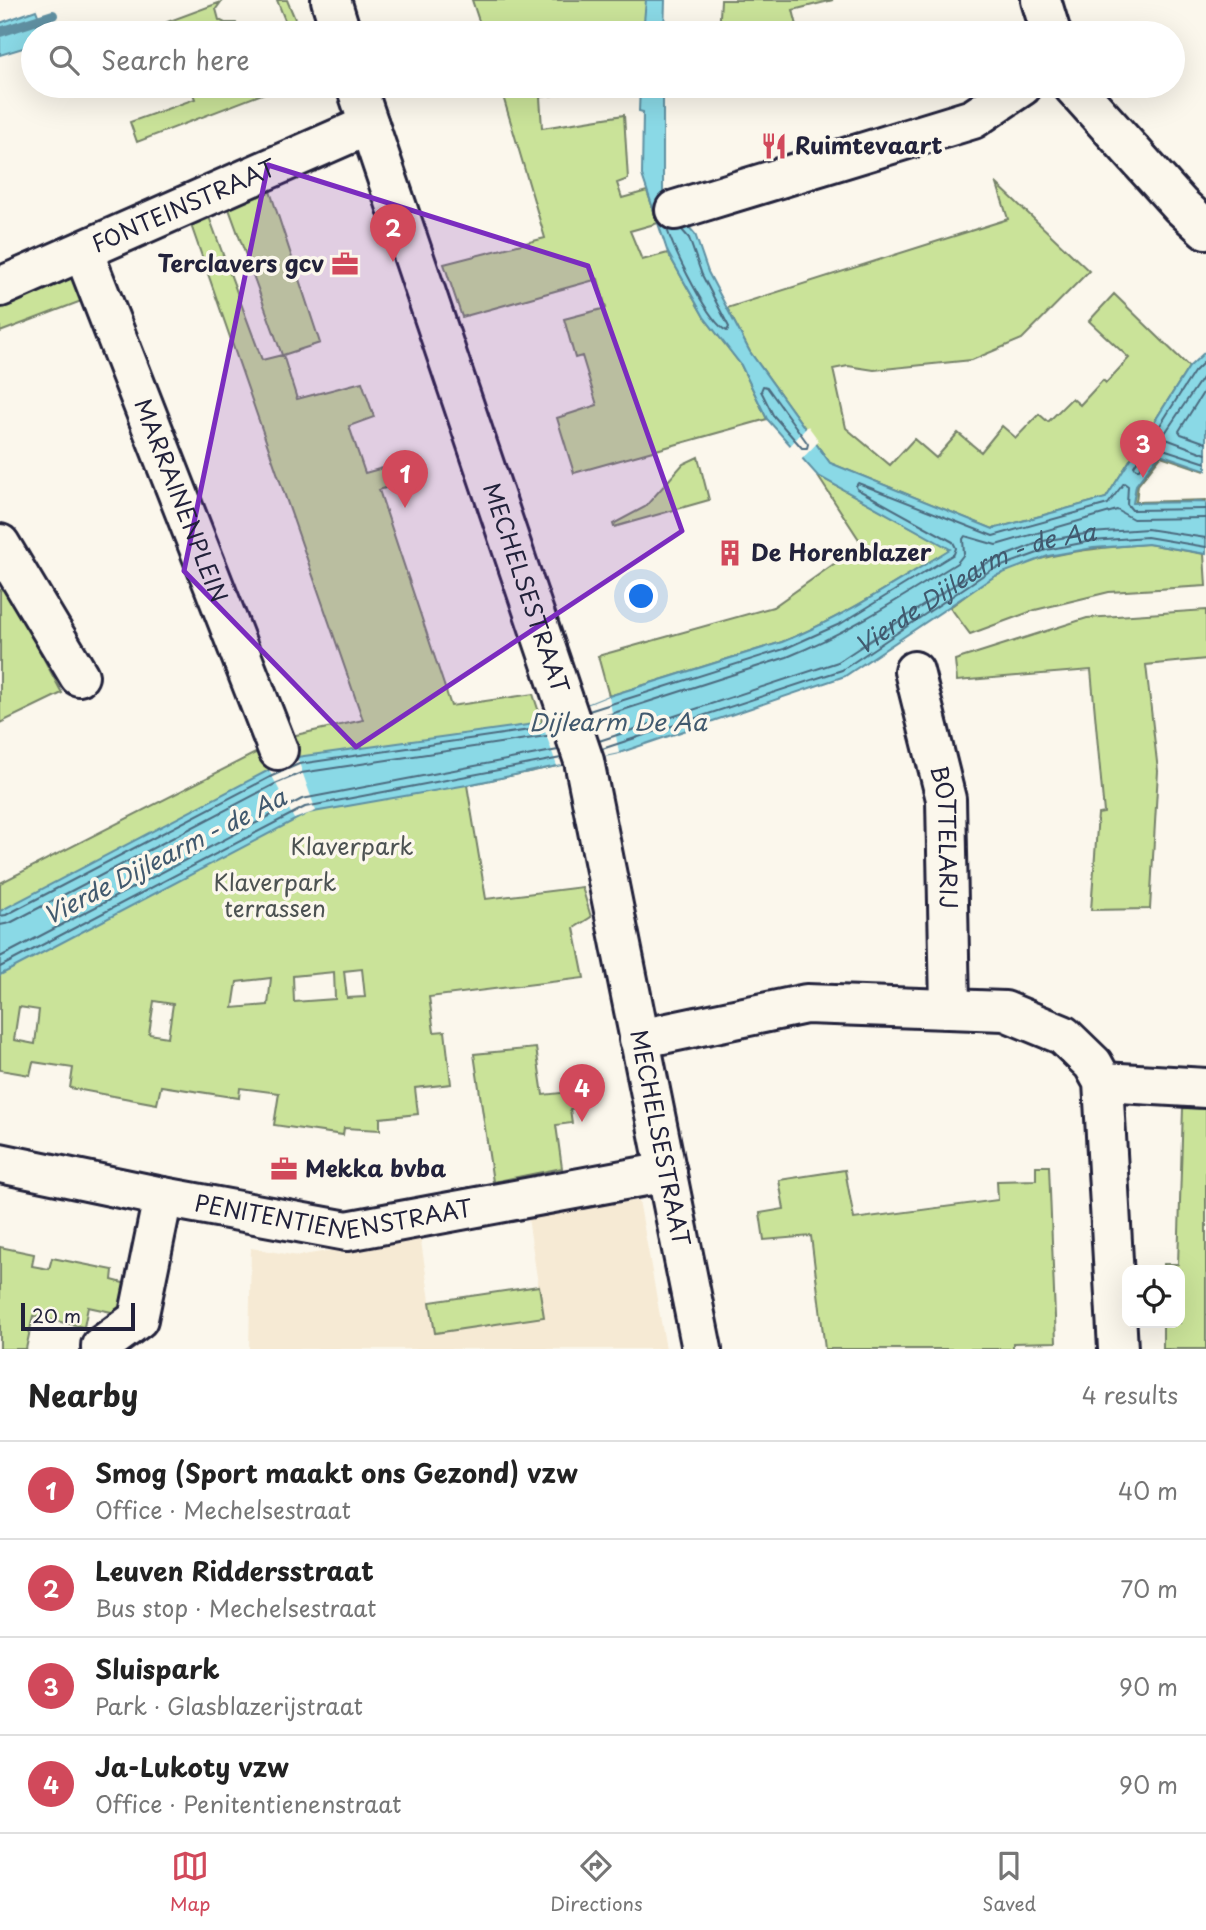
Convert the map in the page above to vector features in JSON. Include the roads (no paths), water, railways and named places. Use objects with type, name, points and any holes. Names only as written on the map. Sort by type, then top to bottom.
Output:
[{"type":"street","points":[[331,0],[337,21]]},
{"type":"street","points":[[1041,0],[1047,21]]},
{"type":"street","name":"MECHELSESTRAAT","points":[[360,98],[584,761],[702,1349]]},
{"type":"street","points":[[675,210],[973,119],[1004,98]]},
{"type":"street","points":[[1084,98],[1180,205],[1206,229]]},
{"type":"street","name":"FONTEINSTRAAT","points":[[0,288],[369,125]]},
{"type":"street","name":"MARRAINENPLEIN","points":[[83,251],[278,750]]},
{"type":"street","points":[[0,544],[79,676]]},
{"type":"street","name":"BOTTELARIJ","points":[[914,671],[946,799],[950,1008]]},
{"type":"street","points":[[639,1039],[806,1004],[1005,1011],[1063,1035],[1093,1064],[1103,1082],[1118,1349]]},
{"type":"street","points":[[1103,1082],[1206,1088]]},
{"type":"street","name":"PENITENTIENENSTRAAT","points":[[0,1163],[347,1231],[667,1172]]},
{"type":"street","points":[[101,1349],[101,1346],[138,1319],[163,1197]]},
{"type":"water","points":[[646,0],[665,0],[664,21],[644,21]]},
{"type":"water","points":[[36,10],[40,21],[21,21],[21,49],[0,55],[0,23]]},
{"type":"water","points":[[640,98],[663,98],[663,197],[695,234],[708,272],[750,352],[830,463],[993,529],[1106,498],[1189,367],[1206,351],[1206,470],[1160,454],[1136,485],[1133,503],[1206,502],[1206,554],[1148,544],[1093,548],[1048,556],[995,576],[845,676],[619,753],[467,785],[308,813],[0,975],[0,911],[297,757],[542,723],[609,696],[782,642],[847,611],[950,549],[817,475],[767,419],[741,365],[704,317],[668,253],[642,175],[643,112],[639,111]]},
{"type":"waterway","points":[[34,21],[53,15]]},
{"type":"waterway","points":[[0,32],[21,25]]},
{"type":"place","name":"Ruimtevaart","points":[[774,146]]},
{"type":"place","name":"Leuven Riddersstraat","points":[[393,262]]},
{"type":"place","name":"Terclavers gcv","points":[[345,264]]},
{"type":"place","name":"Sluispark","points":[[1143,478]]},
{"type":"place","name":"Smog (Sport maakt ons Gezond) vzw","points":[[405,508]]},
{"type":"place","name":"De Horenblazer","points":[[730,553]]},
{"type":"place","name":"Ja-Lukoty vzw","points":[[582,1122]]},
{"type":"place","name":"Mekka bvba","points":[[284,1169]]},
{"type":"water label","name":"Vierde Dijlearm - de Aa","points":[[973,583]]},
{"type":"water label","name":"Dijlearm De Aa","points":[[618,723]]},
{"type":"water label","name":"Vierde Dijlearm - de Aa","points":[[165,857]]},
{"type":"park label","name":"Klaverpark","points":[[352,847]]},
{"type":"park label","name":"Klaverpark terrassen","points":[[275,896]]}]
